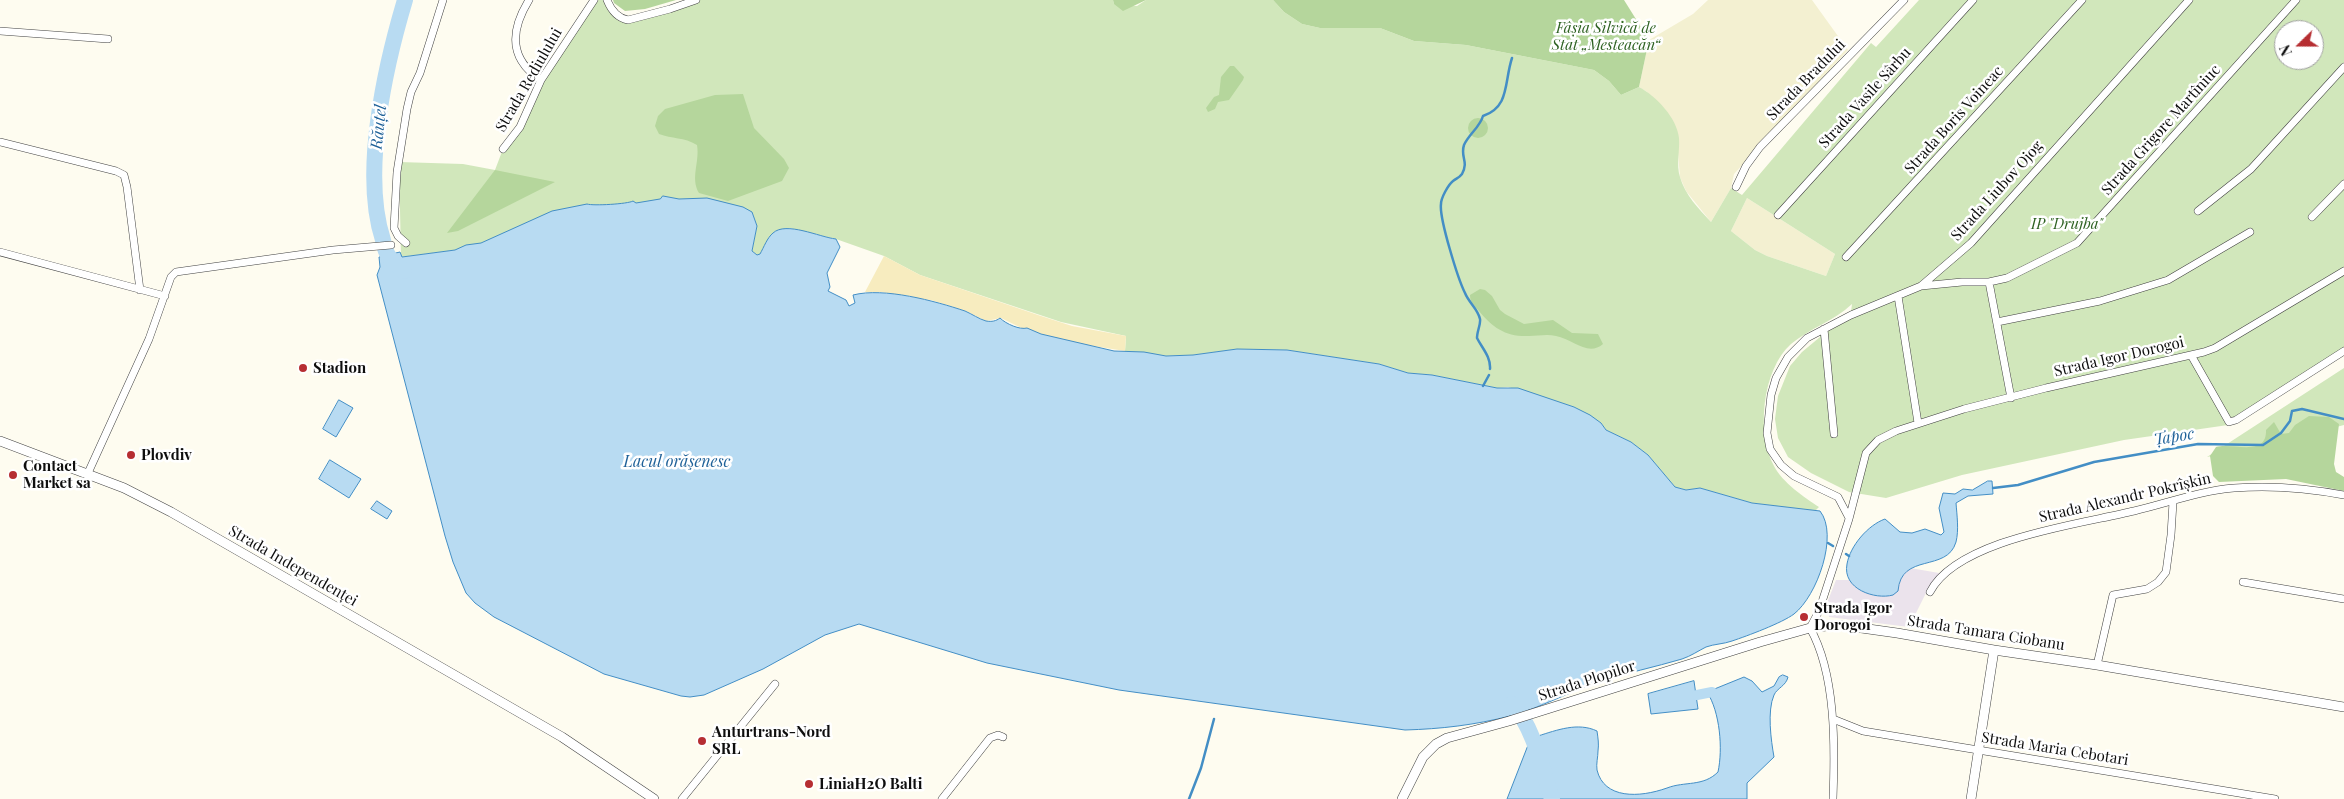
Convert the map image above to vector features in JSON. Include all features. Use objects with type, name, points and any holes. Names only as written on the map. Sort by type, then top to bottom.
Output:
[{"type":"street","points":[[406,243],[398,236],[394,228],[396,172],[411,92],[420,73],[443,0]]},
{"type":"street","points":[[529,0],[519,21],[516,48],[524,66],[541,80]]},
{"type":"street","name":"Strada Rediulului","points":[[504,149],[520,126],[541,80],[594,0]]},
{"type":"street","points":[[607,0],[613,12],[621,18],[628,20],[696,0]]},
{"type":"street","name":"Strada Bradului","points":[[1736,187],[1746,166],[1760,147],[1904,0]]},
{"type":"street","name":"Strada Vasile Sârbu","points":[[1778,216],[1973,0]]},
{"type":"street","name":"Strada Boris Voineac","points":[[1846,257],[2082,0]]},
{"type":"street","name":"Strada Liubov Ojog","points":[[1849,519],[1838,497],[1794,476],[1781,465],[1770,449],[1767,433],[1771,395],[1781,368],[1801,343],[1824,329],[1920,286],[1971,243],[2189,0]]},
{"type":"street","name":"Strada Grigore Martîniuc","points":[[1920,286],[1962,282],[1989,282],[2006,278],[2078,244],[2296,0]]},
{"type":"street","points":[[0,31],[108,39]]},
{"type":"street","points":[[2198,211],[2251,169],[2344,67]]},
{"type":"street","points":[[0,142],[116,171],[124,175],[128,187],[140,290]]},
{"type":"street","points":[[2312,217],[2344,184]]},
{"type":"street","points":[[1997,322],[2100,301],[2168,280],[2250,232]]},
{"type":"street","points":[[88,473],[149,339],[173,274],[210,266],[333,250],[392,245]]},
{"type":"street","points":[[0,252],[165,296]]},
{"type":"street","name":"Strada Igor Dorogoi","points":[[1810,628],[1819,611],[1849,519],[1861,468],[1866,453],[1872,444],[1886,435],[1964,409],[2215,348],[2344,271]]},
{"type":"street","points":[[1989,282],[2011,398]]},
{"type":"street","points":[[1898,296],[1918,423]]},
{"type":"street","points":[[1824,329],[1834,434]]},
{"type":"street","points":[[2191,355],[2229,422],[2236,420],[2344,351]]},
{"type":"street","name":"Strada Independenței","points":[[0,441],[88,473],[124,488],[171,512],[562,737],[654,799]]},
{"type":"street","name":"Strada Alexandr Pokrîșkin","points":[[1930,592],[1937,581],[1950,568],[1985,550],[2052,529],[2173,502],[2204,492],[2270,486],[2344,495]]},
{"type":"street","points":[[2097,665],[2112,595],[2147,588],[2158,582],[2166,572],[2173,502]]},
{"type":"street","points":[[2243,582],[2344,598]]},
{"type":"street","name":"Strada Tamara Ciobanu","points":[[1810,628],[1840,626],[1897,633],[2344,707]]},
{"type":"street","points":[[1810,628],[1820,645],[1833,718],[1835,748],[1833,799]]},
{"type":"street","name":"Strada Plopilor","points":[[1402,799],[1423,757],[1436,744],[1447,738],[1509,721],[1654,674],[1810,628]]},
{"type":"street","points":[[1971,799],[1994,650]]},
{"type":"street","points":[[682,799],[776,684]]},
{"type":"street","name":"Strada Maria Cebotari","points":[[1833,718],[1863,731],[2274,799]]},
{"type":"street","points":[[942,799],[990,738],[998,735],[1003,737]]},
{"type":"shaded area","points":[[1708,0],[1812,0],[1848,50],[1734,174],[1731,188],[1711,222],[1686,191],[1680,177],[1678,153],[1647,92],[1639,87],[1649,40],[1693,14]]},
{"type":"shaded area","points":[[1747,198],[1835,254],[1826,276],[1767,256],[1755,250],[1731,231]]},
{"type":"shaded area","points":[[1893,565],[1939,573],[1926,593],[1909,627],[1829,617],[1827,603],[1836,580],[1859,580]]},
{"type":"green space","name":"IP \"Drujba\"","points":[[594,0],[607,0],[621,19],[695,0],[1113,0],[1114,4],[1137,6],[1146,0],[1273,0],[1284,12],[1302,24],[1320,28],[1380,28],[1414,41],[1466,45],[1594,70],[1609,81],[1621,95],[1639,87],[1659,102],[1670,115],[1679,138],[1678,167],[1682,184],[1693,201],[1711,222],[1731,188],[1742,195],[1871,43],[1876,47],[1919,0],[2344,0],[2344,355],[2235,424],[2124,440],[1962,475],[1886,498],[1849,492],[1811,473],[1788,457],[1778,438],[1775,419],[1778,396],[1790,366],[1802,352],[1820,337],[1819,329],[1851,312],[1852,304],[1838,315],[1791,344],[1781,355],[1768,385],[1764,420],[1768,452],[1774,466],[1788,484],[1819,507],[1815,511],[1752,503],[1700,488],[1686,490],[1675,487],[1648,455],[1631,442],[1606,430],[1601,423],[1574,407],[1508,387],[1497,388],[1432,375],[1408,373],[1379,364],[1287,350],[1237,349],[1193,355],[1166,356],[1125,351],[1126,336],[1061,322],[920,275],[884,256],[836,239],[789,228],[774,232],[760,254],[757,255],[752,251],[757,226],[752,212],[401,257],[399,162],[463,164],[495,170],[503,149],[516,132],[541,80]],"holes":[[[1747,198],[1835,254],[1826,276],[1767,256],[1755,250],[1731,231]]]},
{"type":"green space","points":[[613,0],[676,0],[645,9],[625,11],[614,3]]},
{"type":"green space","points":[[1113,0],[1146,0],[1123,11],[1114,4]]},
{"type":"green space","name":"Fâșia Silvică de Stat „Mesteacăn“","points":[[1273,0],[1624,0],[1649,40],[1639,87],[1621,95],[1609,81],[1594,70],[1466,45],[1414,41],[1380,28],[1320,28],[1302,24],[1284,12]]},
{"type":"green space","points":[[1230,66],[1234,66],[1244,77],[1243,80],[1229,100],[1218,102],[1215,109],[1208,112],[1206,108],[1214,97],[1219,95],[1221,77]]},
{"type":"green space","points":[[743,94],[754,128],[784,159],[789,168],[782,181],[728,201],[699,193],[695,182],[697,145],[659,134],[655,126],[658,116],[665,109],[715,95]]},
{"type":"green space","points":[[1478,118],[1485,121],[1488,128],[1485,135],[1478,138],[1471,135],[1468,128],[1471,121]]},
{"type":"green space","points":[[495,170],[555,182],[458,231],[447,233]]},
{"type":"green space","points":[[1480,289],[1485,290],[1492,296],[1500,310],[1505,314],[1524,324],[1553,320],[1572,333],[1598,334],[1603,344],[1592,349],[1556,336],[1521,336],[1507,333],[1489,322],[1472,302],[1470,295]]},
{"type":"green space","points":[[2344,368],[2344,425],[2250,449],[2207,457]]},
{"type":"green space","points":[[2309,416],[2329,417],[2339,424],[2334,464],[2336,472],[2344,477],[2344,491],[2286,479],[2219,482],[2213,476],[2210,456],[2216,447],[2247,447],[2261,444],[2265,439],[2266,430],[2274,422],[2281,434],[2289,433],[2295,425]]},
{"type":"sand","points":[[884,256],[920,275],[1038,315],[1072,326],[1126,336],[1125,351],[1042,338],[1001,318],[986,321],[968,312],[931,300],[882,292],[865,292]]},
{"type":"water","name":"Lacul orăşenesc","points":[[663,196],[679,199],[707,198],[743,207],[752,212],[757,226],[752,251],[757,255],[760,254],[771,235],[779,230],[794,229],[836,239],[840,247],[827,273],[830,287],[828,291],[846,300],[849,306],[855,303],[853,295],[865,293],[894,294],[925,299],[953,307],[986,321],[994,321],[1000,318],[1017,327],[1027,328],[1041,334],[1114,351],[1144,352],[1166,356],[1193,355],[1237,349],[1287,350],[1379,364],[1408,373],[1432,375],[1497,388],[1518,388],[1574,407],[1590,415],[1601,423],[1606,430],[1631,442],[1648,455],[1675,487],[1686,490],[1700,488],[1752,503],[1820,511],[1825,522],[1827,535],[1823,565],[1810,594],[1794,614],[1755,633],[1706,647],[1682,659],[1598,682],[1521,713],[1484,722],[1445,728],[1405,730],[1119,690],[987,663],[859,624],[825,635],[763,669],[704,695],[681,696],[604,674],[494,617],[475,603],[466,593],[445,536],[377,275],[380,267],[379,257],[400,252],[402,257],[455,250],[466,245],[481,243],[552,211],[587,204],[596,205],[633,201],[636,203],[660,199]]},
{"type":"water","points":[[339,400],[353,408],[336,437],[323,429]]},
{"type":"water","points":[[330,460],[361,479],[349,498],[319,479]]},
{"type":"water","points":[[1988,481],[1992,481],[1993,494],[1968,496],[1956,503],[1957,533],[1956,542],[1951,551],[1944,557],[1907,571],[1901,579],[1898,591],[1893,595],[1878,596],[1869,594],[1861,591],[1850,580],[1847,573],[1849,557],[1856,543],[1872,526],[1885,519],[1900,532],[1912,533],[1925,529],[1941,535],[1944,532],[1939,508],[1943,493],[1955,494],[1963,489],[1972,490]]},
{"type":"water","points":[[377,501],[392,511],[387,519],[371,509]]},
{"type":"water","points":[[1783,675],[1788,677],[1774,695],[1770,717],[1774,757],[1747,783],[1747,799],[1507,799],[1530,740],[1537,740],[1538,736],[1553,731],[1575,727],[1590,728],[1597,731],[1597,770],[1601,780],[1615,791],[1624,794],[1645,793],[1706,780],[1718,772],[1720,753],[1718,720],[1707,692],[1744,677],[1752,681],[1762,692],[1774,686],[1779,677]]},
{"type":"water","points":[[1694,681],[1698,709],[1651,714],[1648,694]]},
{"type":"waterway","name":"Răuțel","points":[[404,271],[391,259],[385,250],[377,213],[374,184],[375,152],[383,88],[405,0]]},
{"type":"waterway","points":[[1490,369],[1488,357],[1477,338],[1480,321],[1479,315],[1467,297],[1458,275],[1446,235],[1441,204],[1447,188],[1464,170],[1463,149],[1466,141],[1483,116],[1498,107],[1502,100],[1512,58]]},
{"type":"waterway","points":[[1483,386],[1489,375]]},
{"type":"waterway","name":"Țapoc","points":[[1993,488],[2018,485],[2094,462],[2198,444],[2263,445],[2281,433],[2290,421],[2292,411],[2302,409],[2344,419]]},
{"type":"waterway","points":[[1828,543],[1833,546]]},
{"type":"waterway","points":[[1697,695],[1712,692]]},
{"type":"waterway","name":"Răuțel","points":[[1512,704],[1532,736],[1552,799]]},
{"type":"waterway","points":[[1189,799],[1201,768],[1214,719]]},
{"type":"place","name":"Stadion","points":[[303,368]]},
{"type":"place","name":"Plovdiv","points":[[131,455]]},
{"type":"place","name":"Contact Market sa","points":[[13,475]]},
{"type":"place","name":"Strada Igor Dorogoi","points":[[1804,617]]},
{"type":"place","name":"Anturtrans-Nord SRL","points":[[702,741]]},
{"type":"place","name":"LiniaH2O Balti","points":[[809,784]]}]
